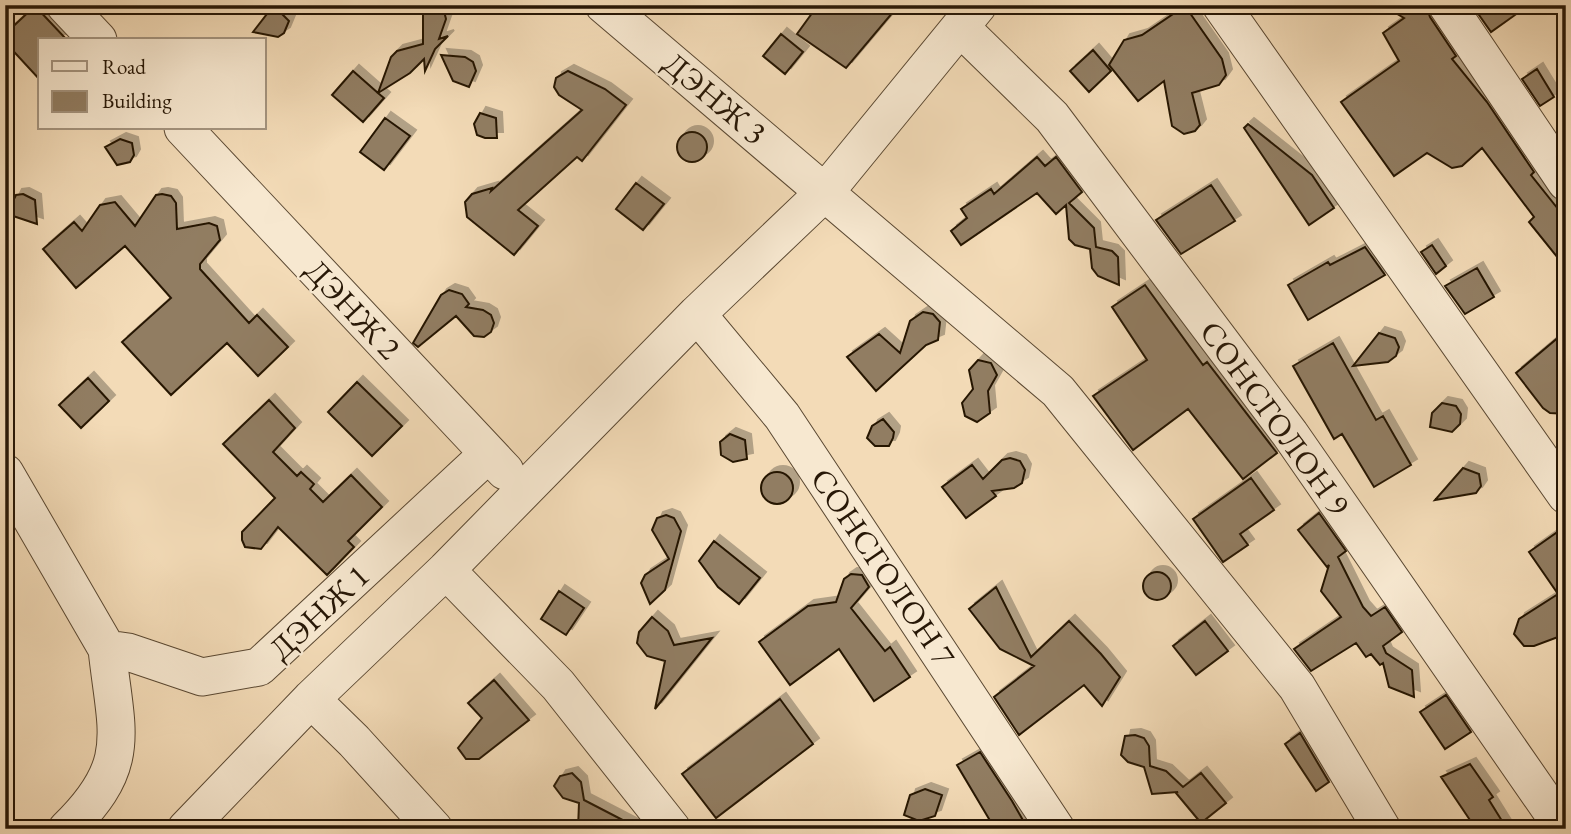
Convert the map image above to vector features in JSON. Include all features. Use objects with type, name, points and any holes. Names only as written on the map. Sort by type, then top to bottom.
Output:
[{"type":"street","points":[[65,5],[96,38]]},
{"type":"street","name":"ДЭНЖ 3","points":[[604,5],[1058,391],[1297,687],[1381,829]]},
{"type":"street","points":[[1221,5],[1566,495]]},
{"type":"street","points":[[1447,5],[1566,182]]},
{"type":"street","points":[[186,829],[311,699],[446,570],[697,314],[826,191],[969,17]]},
{"type":"street","name":"СОНСГОЛОН 9","points":[[969,17],[1052,117],[1290,434],[1564,829]]},
{"type":"street","name":"ДЭНЖ 2","points":[[185,130],[524,491]]},
{"type":"street","name":"СОНСГОЛОН 7","points":[[697,314],[782,416],[1056,829]]},
{"type":"street","name":"ДЭНЖ 1","points":[[107,649],[128,652],[202,677],[259,667],[488,454]]},
{"type":"street","points":[[5,473],[107,649],[117,744],[112,771],[91,805],[66,829]]},
{"type":"street","points":[[446,570],[558,685],[672,829]]},
{"type":"street","points":[[311,699],[354,741],[434,829]]},
{"type":"building","points":[[818,5],[899,5],[846,68],[797,34]]},
{"type":"building","points":[[1382,5],[1426,5],[1430,17],[1456,56],[1452,59],[1487,102],[1534,172],[1531,175],[1566,219],[1566,268],[1529,222],[1534,217],[1482,148],[1462,166],[1452,168],[1427,153],[1394,176],[1341,102],[1399,61],[1383,33],[1404,18]]},
{"type":"building","points":[[1472,5],[1529,5],[1491,32]]},
{"type":"building","points":[[35,6],[65,38],[38,38],[38,78],[5,42],[5,34]]},
{"type":"building","points":[[1185,6],[1222,59],[1226,75],[1219,85],[1192,93],[1200,125],[1195,131],[1184,134],[1172,126],[1164,81],[1138,101],[1109,65],[1124,40],[1142,35]]},
{"type":"building","points":[[437,7],[444,11],[446,19],[439,39],[448,36],[435,49],[425,71],[424,59],[410,73],[378,93],[391,57],[397,51],[423,44],[423,13],[426,8]]},
{"type":"building","points":[[279,11],[289,21],[284,33],[278,37],[253,32],[267,14]]},
{"type":"building","points":[[781,34],[803,52],[785,74],[763,56]]},
{"type":"building","points":[[1093,50],[1111,71],[1089,92],[1070,71]]},
{"type":"building","points":[[441,55],[465,57],[473,62],[476,71],[469,87],[453,81]]},
{"type":"building","points":[[1537,69],[1554,97],[1540,106],[1522,79]]},
{"type":"building","points":[[353,71],[384,98],[363,122],[332,95]]},
{"type":"building","points":[[568,71],[605,89],[626,105],[582,161],[577,157],[518,210],[538,226],[514,255],[467,217],[465,202],[472,194],[492,188],[491,191],[582,110],[559,95],[554,87],[556,78]]},
{"type":"building","points":[[480,113],[496,118],[497,138],[477,135],[474,124]]},
{"type":"building","points":[[385,118],[410,136],[384,170],[360,152]]},
{"type":"building","points":[[1248,124],[1312,175],[1334,208],[1309,225],[1244,128]]},
{"type":"building","points":[[692,132],[698,133],[706,141],[706,153],[698,161],[692,162],[686,161],[678,153],[677,147],[678,141],[686,133]]},
{"type":"building","points":[[120,139],[132,143],[134,155],[130,162],[117,165],[105,147]]},
{"type":"building","points":[[1037,157],[1045,166],[1056,157],[1082,192],[1069,203],[1094,228],[1096,247],[1112,251],[1118,257],[1119,285],[1098,276],[1092,268],[1090,249],[1075,245],[1069,239],[1066,205],[1056,214],[1037,193],[961,245],[951,231],[967,218],[961,209],[991,189],[994,194]]},
{"type":"building","points":[[636,183],[664,204],[643,230],[616,209]]},
{"type":"building","points":[[1211,185],[1235,221],[1181,254],[1156,220]]},
{"type":"building","points":[[23,194],[35,200],[37,224],[13,216],[13,201],[16,195]]},
{"type":"building","points":[[156,195],[171,196],[176,203],[177,229],[209,223],[217,226],[220,240],[200,264],[200,269],[249,323],[257,315],[288,347],[258,376],[227,343],[171,395],[122,342],[171,298],[125,246],[76,288],[43,249],[74,222],[82,231],[100,205],[115,202],[135,226]]},
{"type":"building","points":[[1432,245],[1446,266],[1436,274],[1421,252]]},
{"type":"building","points":[[1365,247],[1385,275],[1308,320],[1288,285],[1328,262],[1330,265]]},
{"type":"building","points":[[1477,268],[1494,297],[1465,314],[1445,286]]},
{"type":"building","points":[[1145,285],[1203,365],[1207,362],[1277,453],[1243,479],[1188,409],[1133,450],[1093,396],[1147,360],[1112,307]]},
{"type":"building","points":[[449,290],[462,294],[469,304],[466,307],[483,310],[491,315],[494,323],[491,332],[484,337],[474,336],[456,316],[418,347],[413,343],[441,295]]},
{"type":"building","points":[[923,312],[933,314],[940,322],[938,340],[926,345],[876,391],[847,357],[879,334],[900,353],[910,321]]},
{"type":"building","points":[[1566,331],[1566,414],[1550,413],[1516,373]]},
{"type":"building","points":[[1379,333],[1395,338],[1399,347],[1396,356],[1388,362],[1353,366]]},
{"type":"building","points":[[1333,343],[1376,420],[1383,416],[1411,465],[1374,487],[1342,434],[1334,439],[1293,366]]},
{"type":"building","points":[[978,360],[991,363],[997,375],[988,391],[990,413],[977,422],[965,416],[962,403],[973,389],[969,370]]},
{"type":"building","points":[[88,378],[109,401],[81,428],[59,405]]},
{"type":"building","points":[[357,382],[402,426],[372,456],[328,412]]},
{"type":"building","points":[[269,400],[295,428],[273,452],[297,476],[301,472],[314,484],[310,489],[323,502],[351,475],[382,507],[348,541],[354,547],[327,575],[278,527],[261,549],[245,547],[242,540],[242,532],[275,498],[223,444]]},
{"type":"building","points":[[1442,403],[1456,406],[1461,414],[1460,424],[1452,432],[1430,427],[1432,413]]},
{"type":"building","points":[[883,419],[894,432],[893,438],[889,446],[875,446],[867,438],[872,426]]},
{"type":"building","points":[[730,434],[745,440],[747,459],[733,462],[721,455],[720,442]]},
{"type":"building","points":[[1010,458],[1020,461],[1025,470],[1022,483],[1014,488],[992,491],[996,496],[966,518],[942,487],[972,465],[983,479],[1002,460]]},
{"type":"building","points":[[1463,468],[1479,474],[1481,486],[1476,493],[1435,500]]},
{"type":"building","points":[[777,472],[788,477],[793,488],[788,499],[777,504],[766,499],[761,488],[766,477]]},
{"type":"building","points":[[1251,478],[1274,510],[1240,534],[1248,545],[1223,562],[1193,519]]},
{"type":"building","points":[[1319,513],[1346,551],[1338,557],[1363,607],[1371,616],[1385,607],[1402,632],[1383,646],[1386,653],[1412,670],[1414,697],[1389,687],[1383,663],[1380,665],[1371,654],[1366,657],[1356,643],[1311,671],[1294,649],[1341,617],[1321,591],[1329,565],[1327,567],[1298,530]]},
{"type":"building","points":[[666,515],[674,518],[681,531],[665,590],[650,604],[641,583],[645,575],[669,559],[652,530],[657,518]]},
{"type":"building","points":[[1566,526],[1566,634],[1534,646],[1524,646],[1514,634],[1519,619],[1558,594],[1529,552]]},
{"type":"building","points":[[714,541],[760,578],[739,604],[718,587],[699,561]]},
{"type":"building","points":[[1157,572],[1167,576],[1171,586],[1167,596],[1157,600],[1147,596],[1143,586],[1147,576]]},
{"type":"building","points":[[851,574],[862,575],[869,587],[851,608],[885,651],[890,647],[910,677],[874,701],[839,649],[790,685],[759,642],[808,606],[836,602],[844,579]]},
{"type":"building","points":[[996,587],[1031,657],[1069,621],[1101,654],[1120,677],[1102,706],[1084,685],[1019,735],[994,697],[1034,666],[1000,649],[969,609]]},
{"type":"building","points":[[559,591],[584,608],[566,635],[541,619]]},
{"type":"building","points":[[652,617],[668,631],[674,645],[712,638],[655,709],[665,661],[647,656],[637,643],[639,632]]},
{"type":"building","points":[[1205,621],[1228,651],[1196,675],[1173,646]]},
{"type":"building","points":[[494,680],[529,720],[479,759],[466,759],[458,748],[482,718],[468,703]]},
{"type":"building","points":[[1446,695],[1471,732],[1445,749],[1420,712]]},
{"type":"building","points":[[780,699],[813,744],[716,818],[682,774]]},
{"type":"building","points":[[1300,733],[1329,782],[1316,791],[1285,744]]},
{"type":"building","points":[[1125,736],[1144,738],[1149,746],[1150,766],[1166,771],[1183,787],[1201,773],[1226,803],[1201,823],[1176,793],[1178,792],[1152,794],[1144,767],[1128,762],[1121,755]]},
{"type":"building","points":[[980,752],[1028,829],[995,829],[957,765]]},
{"type":"building","points":[[1470,764],[1493,797],[1489,800],[1507,829],[1476,829],[1441,777]]},
{"type":"building","points":[[572,773],[581,782],[584,800],[640,829],[578,829],[579,803],[563,798],[554,786],[560,776]]},
{"type":"building","points":[[925,789],[942,795],[935,816],[919,821],[904,815],[910,795]]}]
